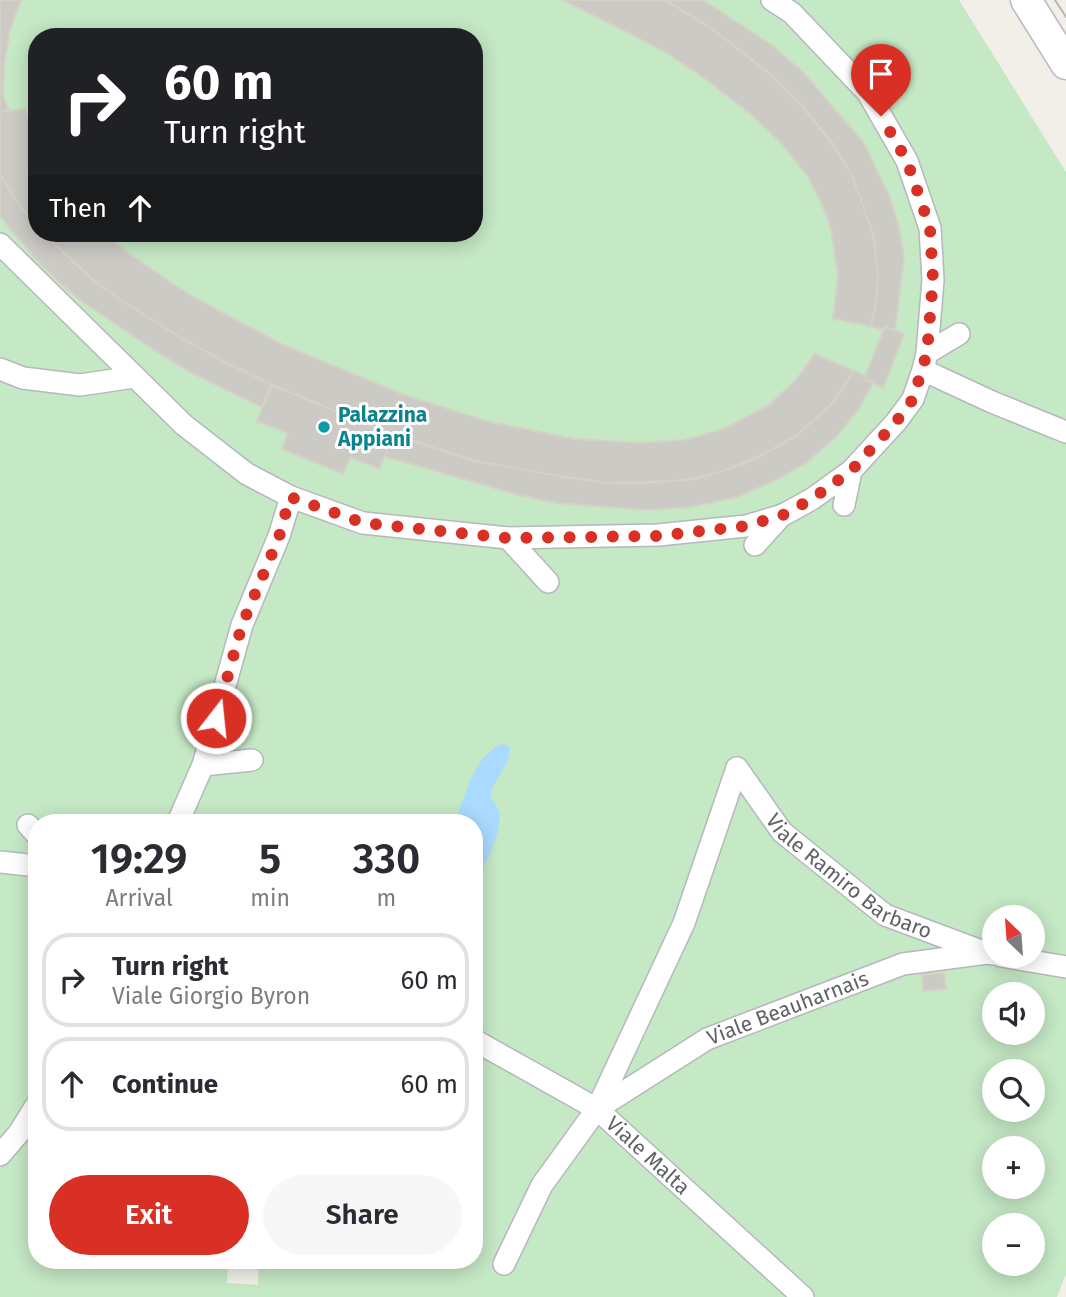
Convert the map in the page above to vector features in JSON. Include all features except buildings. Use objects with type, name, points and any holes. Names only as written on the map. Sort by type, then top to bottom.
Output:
[{"type":"street","points":[[0,244],[184,425],[247,474],[290,497],[363,523],[508,538],[657,536],[746,526],[783,515],[812,499],[851,471],[896,422],[913,399],[925,361],[933,280],[930,228],[907,161],[868,93],[792,13],[772,0]]},
{"type":"street","points":[[1027,0],[1066,64]]},
{"type":"street","points":[[925,361],[959,334]]},
{"type":"street","points":[[925,361],[992,402],[1066,432]]},
{"type":"street","points":[[0,369],[23,378],[80,386],[134,377]]},
{"type":"street","points":[[913,399],[919,424]]},
{"type":"street","points":[[844,505],[851,471]]},
{"type":"street","points":[[182,814],[203,765],[242,625],[279,537],[290,497]]},
{"type":"street","points":[[755,545],[783,515]]},
{"type":"street","points":[[508,538],[548,582]]},
{"type":"street","points":[[203,765],[252,760]]},
{"type":"street","name":"Viale Ramiro Barbaro","points":[[597,1109],[684,923],[737,768],[782,832],[884,915],[982,950]]},
{"type":"street","points":[[0,862],[28,865]]},
{"type":"street","name":"Viale Beauharnais","points":[[597,1109],[707,1040],[903,964],[982,955]]},
{"type":"street","name":"Viale Beauharnais","points":[[1045,963],[1066,967]]},
{"type":"street","name":"Viale Malta","points":[[483,1045],[597,1109],[732,1229],[803,1297]]},
{"type":"street","points":[[504,1264],[542,1185],[597,1109]]},
{"type":"street","points":[[0,1155],[28,1118]]},
{"type":"green space","points":[[0,0],[959,0],[1066,172],[1066,1274],[1057,1297],[0,1297]]},
{"type":"water","points":[[503,744],[509,746],[509,753],[506,765],[490,796],[500,816],[493,847],[483,866],[483,814],[457,814],[478,766],[493,749]]},
{"type":"pier","points":[[228,1269],[259,1269],[258,1285],[227,1283]]},
{"type":"tram line","points":[[1055,0],[1066,17]]},
{"type":"place","name":"Palazzina Appiani","points":[[324,427]]},
{"type":"route","points":[[216,718],[242,625],[279,537],[290,497],[363,523],[426,531],[508,538],[657,536],[746,526],[783,515],[812,499],[851,471],[896,422],[913,399],[927,353],[933,280],[930,228],[907,161],[881,116]]}]
